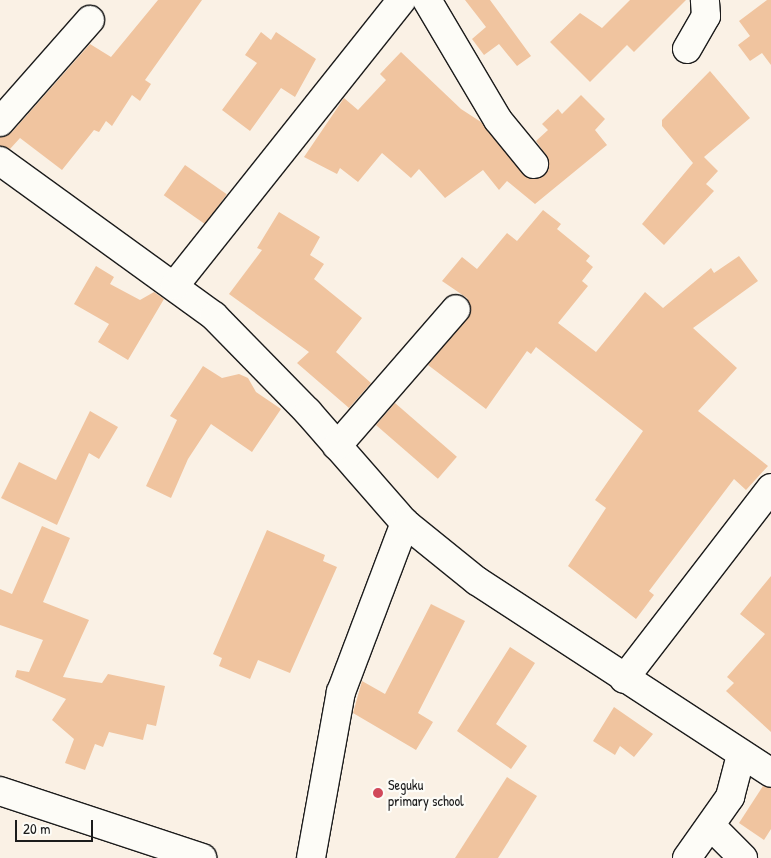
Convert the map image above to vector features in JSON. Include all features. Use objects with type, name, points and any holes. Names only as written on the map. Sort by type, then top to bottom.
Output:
[{"type":"street","points":[[175,285],[402,0]]},
{"type":"street","points":[[427,0],[498,120],[534,164]]},
{"type":"street","points":[[687,49],[706,16],[705,0]]},
{"type":"street","points":[[0,122],[90,20]]},
{"type":"street","points":[[0,161],[175,285],[214,316],[337,446],[405,523],[477,581],[740,755],[771,773]]},
{"type":"street","points":[[337,446],[456,309]]},
{"type":"street","points":[[624,679],[771,488]]},
{"type":"street","points":[[311,858],[341,692],[405,523]]},
{"type":"street","points":[[687,858],[712,827],[730,797],[740,755]]},
{"type":"street","points":[[0,791],[202,858]]},
{"type":"street","points":[[712,827],[742,858]]},
{"type":"building","points":[[158,0],[202,0],[145,80],[151,84],[140,101],[132,95],[112,126],[106,121],[99,132],[94,130],[62,170],[20,138],[10,149],[0,146],[0,137],[12,132],[90,44],[111,57]]},
{"type":"building","points":[[465,0],[490,0],[531,56],[517,66],[499,44],[484,55],[472,39],[486,27]]},
{"type":"building","points":[[630,0],[686,0],[634,52],[627,45],[590,82],[550,42],[580,13],[602,28]]},
{"type":"building","points":[[767,0],[771,0],[771,65],[762,53],[750,61],[738,45],[750,36],[739,21]]},
{"type":"building","points":[[261,32],[271,40],[276,32],[316,59],[295,97],[281,88],[250,131],[222,110],[257,63],[245,55]]},
{"type":"building","points":[[401,52],[461,109],[481,122],[528,178],[543,176],[549,169],[546,155],[536,141],[548,130],[542,124],[558,109],[562,114],[581,95],[605,119],[595,130],[607,145],[535,204],[507,181],[499,190],[483,170],[445,198],[419,169],[411,178],[382,153],[358,182],[340,168],[337,174],[304,157],[344,98],[358,110],[386,80],[380,74]]},
{"type":"building","points":[[710,71],[750,118],[704,157],[718,171],[706,184],[714,191],[664,245],[642,224],[693,163],[662,126],[662,120]]},
{"type":"building","points":[[185,165],[227,194],[206,225],[164,195]]},
{"type":"building","points":[[543,210],[561,224],[557,229],[590,256],[586,261],[593,267],[582,281],[588,286],[558,323],[596,352],[645,292],[663,308],[711,268],[714,273],[739,256],[758,281],[693,328],[737,368],[698,411],[768,466],[746,490],[734,479],[649,591],[654,595],[636,619],[568,566],[606,508],[595,500],[643,431],[536,347],[531,354],[527,351],[486,409],[428,365],[471,311],[467,298],[442,281],[462,257],[477,269],[507,233],[517,241]]},
{"type":"building","points":[[279,212],[320,237],[310,255],[324,264],[314,279],[362,318],[336,352],[371,383],[349,408],[297,363],[309,352],[229,294],[262,250],[257,248]]},
{"type":"building","points":[[96,266],[114,277],[110,284],[140,300],[154,292],[164,299],[128,360],[98,342],[109,324],[74,304]]},
{"type":"building","points":[[203,366],[222,378],[239,374],[248,378],[256,392],[281,409],[252,452],[211,424],[188,459],[171,498],[146,486],[177,420],[170,416]]},
{"type":"building","points":[[395,403],[457,457],[438,479],[376,425]]},
{"type":"building","points":[[90,411],[118,427],[99,459],[89,453],[57,525],[1,498],[19,462],[56,480]]},
{"type":"building","points":[[42,526],[70,538],[43,602],[89,620],[63,677],[102,683],[108,674],[165,686],[156,726],[147,724],[143,740],[109,732],[103,747],[95,744],[85,770],[65,763],[74,739],[52,720],[66,699],[15,677],[17,670],[29,672],[43,640],[0,625],[0,589],[12,594]]},
{"type":"building","points":[[267,530],[325,555],[323,561],[337,567],[290,673],[258,660],[250,679],[219,666],[222,658],[213,654]]},
{"type":"building","points":[[771,576],[771,732],[726,691],[734,683],[727,677],[765,634],[740,614]]},
{"type":"building","points":[[431,604],[465,621],[418,713],[433,722],[416,750],[353,713],[362,681],[385,694]]},
{"type":"building","points":[[510,647],[535,663],[496,724],[527,746],[511,769],[457,731]]},
{"type":"building","points":[[614,707],[653,734],[634,757],[620,746],[615,755],[593,741]]},
{"type":"building","points":[[507,777],[537,796],[498,858],[455,858]]},
{"type":"building","points":[[763,786],[771,788],[771,829],[764,840],[739,823]]},
{"type":"place","name":"Seguku primary school","points":[[378,793]]}]
